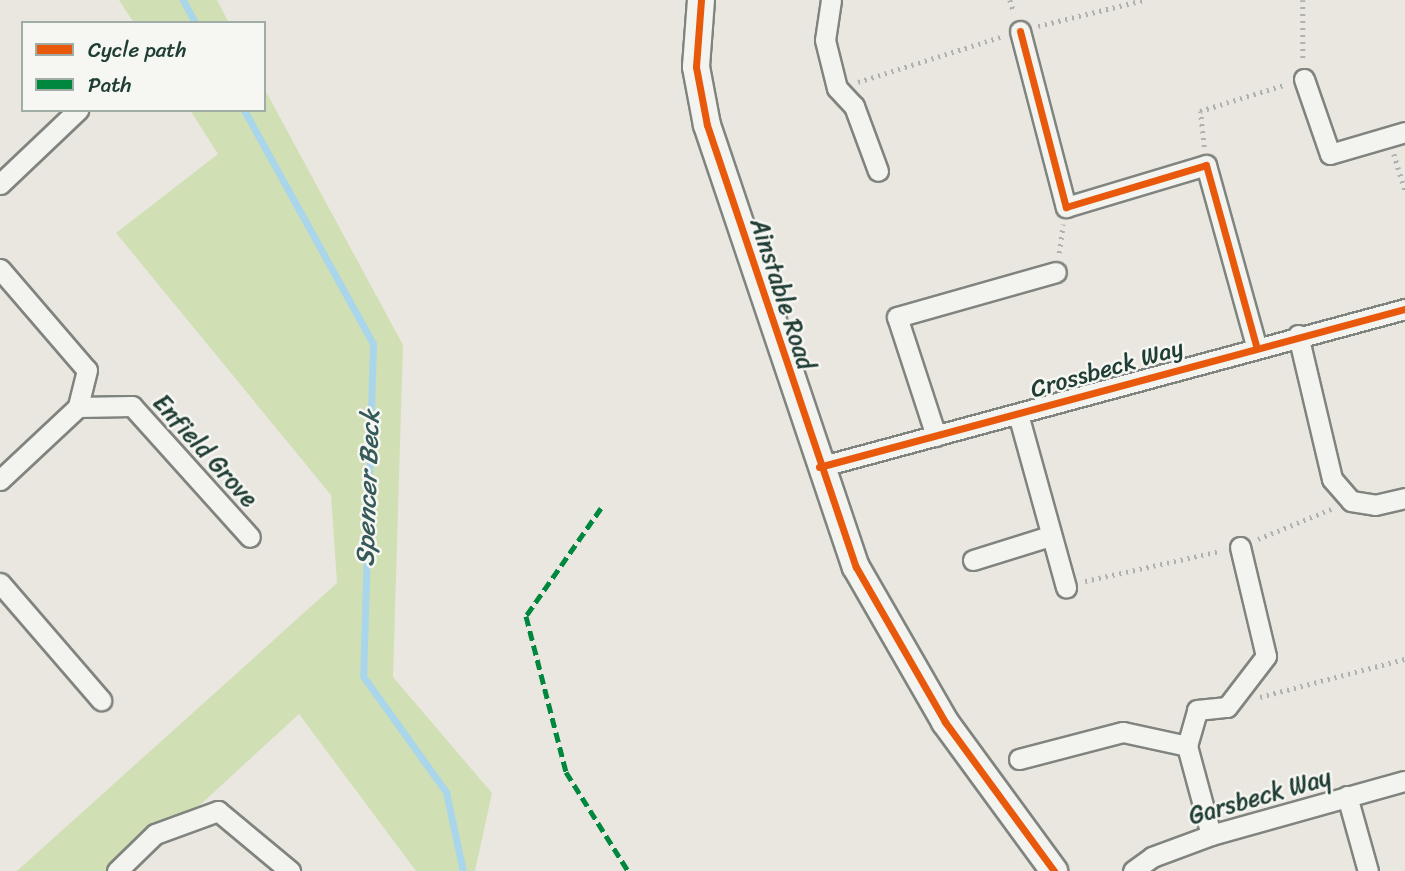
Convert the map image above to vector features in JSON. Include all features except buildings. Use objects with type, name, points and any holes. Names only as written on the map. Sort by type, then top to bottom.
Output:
[{"type":"street","name":"Ainstable Road","points":[[701,0],[696,67],[707,125],[819,467],[856,567],[945,722],[1055,871]]},
{"type":"street","points":[[831,0],[825,40],[836,88],[854,106],[878,171]]},
{"type":"street","points":[[1020,31],[1066,207],[1206,166],[1256,345]]},
{"type":"street","points":[[1304,79],[1331,154],[1397,134]]},
{"type":"street","points":[[0,184],[76,112]]},
{"type":"street","points":[[0,269],[87,370],[78,407],[0,480]]},
{"type":"street","points":[[936,436],[897,317],[1056,272]]},
{"type":"street","name":"Crossbeck Way","points":[[819,467],[1018,414],[1256,345],[1405,309]]},
{"type":"street","points":[[1298,335],[1332,479],[1352,501],[1375,505],[1405,498]]},
{"type":"street","name":"Enfield Grove","points":[[78,407],[132,406],[250,537]]},
{"type":"street","points":[[1018,414],[1066,587]]},
{"type":"street","points":[[973,560],[1050,536]]},
{"type":"street","points":[[1210,835],[1187,746],[1197,710],[1227,707],[1266,656],[1240,547]]},
{"type":"street","points":[[0,583],[102,700]]},
{"type":"street","points":[[1019,759],[1124,732],[1187,746]]},
{"type":"street","name":"Garsbeck Way","points":[[1133,871],[1152,857],[1210,835],[1405,781]]},
{"type":"street","points":[[1347,796],[1368,871]]},
{"type":"street","points":[[117,871],[155,834],[218,811],[289,871]]},
{"type":"path","points":[[1010,0],[1020,31]]},
{"type":"path","points":[[836,88],[1020,31],[1144,0]]},
{"type":"path","points":[[1206,166],[1200,111],[1304,79],[1303,0]]},
{"type":"path","points":[[1397,134],[1405,190]]},
{"type":"path","points":[[1056,272],[1066,207]]},
{"type":"path","points":[[1066,587],[1240,547],[1352,501]]},
{"type":"path","points":[[1227,707],[1405,659]]},
{"type":"green space","points":[[119,0],[217,0],[228,21],[133,21]]},
{"type":"green space","points":[[266,92],[403,345],[393,677],[492,793],[475,871],[416,871],[299,714],[128,871],[17,871],[337,583],[331,495],[116,233],[218,154],[191,112],[266,112]]},
{"type":"waterway","name":"Spencer Beck","points":[[183,0],[194,21]]},
{"type":"waterway","name":"Spencer Beck","points":[[245,112],[373,344],[363,676],[446,792],[463,871]]},
{"type":"marked path","points":[[601,508],[526,616],[566,772],[628,871]]},
{"type":"cycle path","points":[[701,0],[696,67],[707,125],[856,567],[945,722],[1054,871]]},
{"type":"cycle path","points":[[1020,31],[1066,207],[1206,165],[1256,345]]},
{"type":"cycle path","points":[[819,467],[1405,309]]}]
